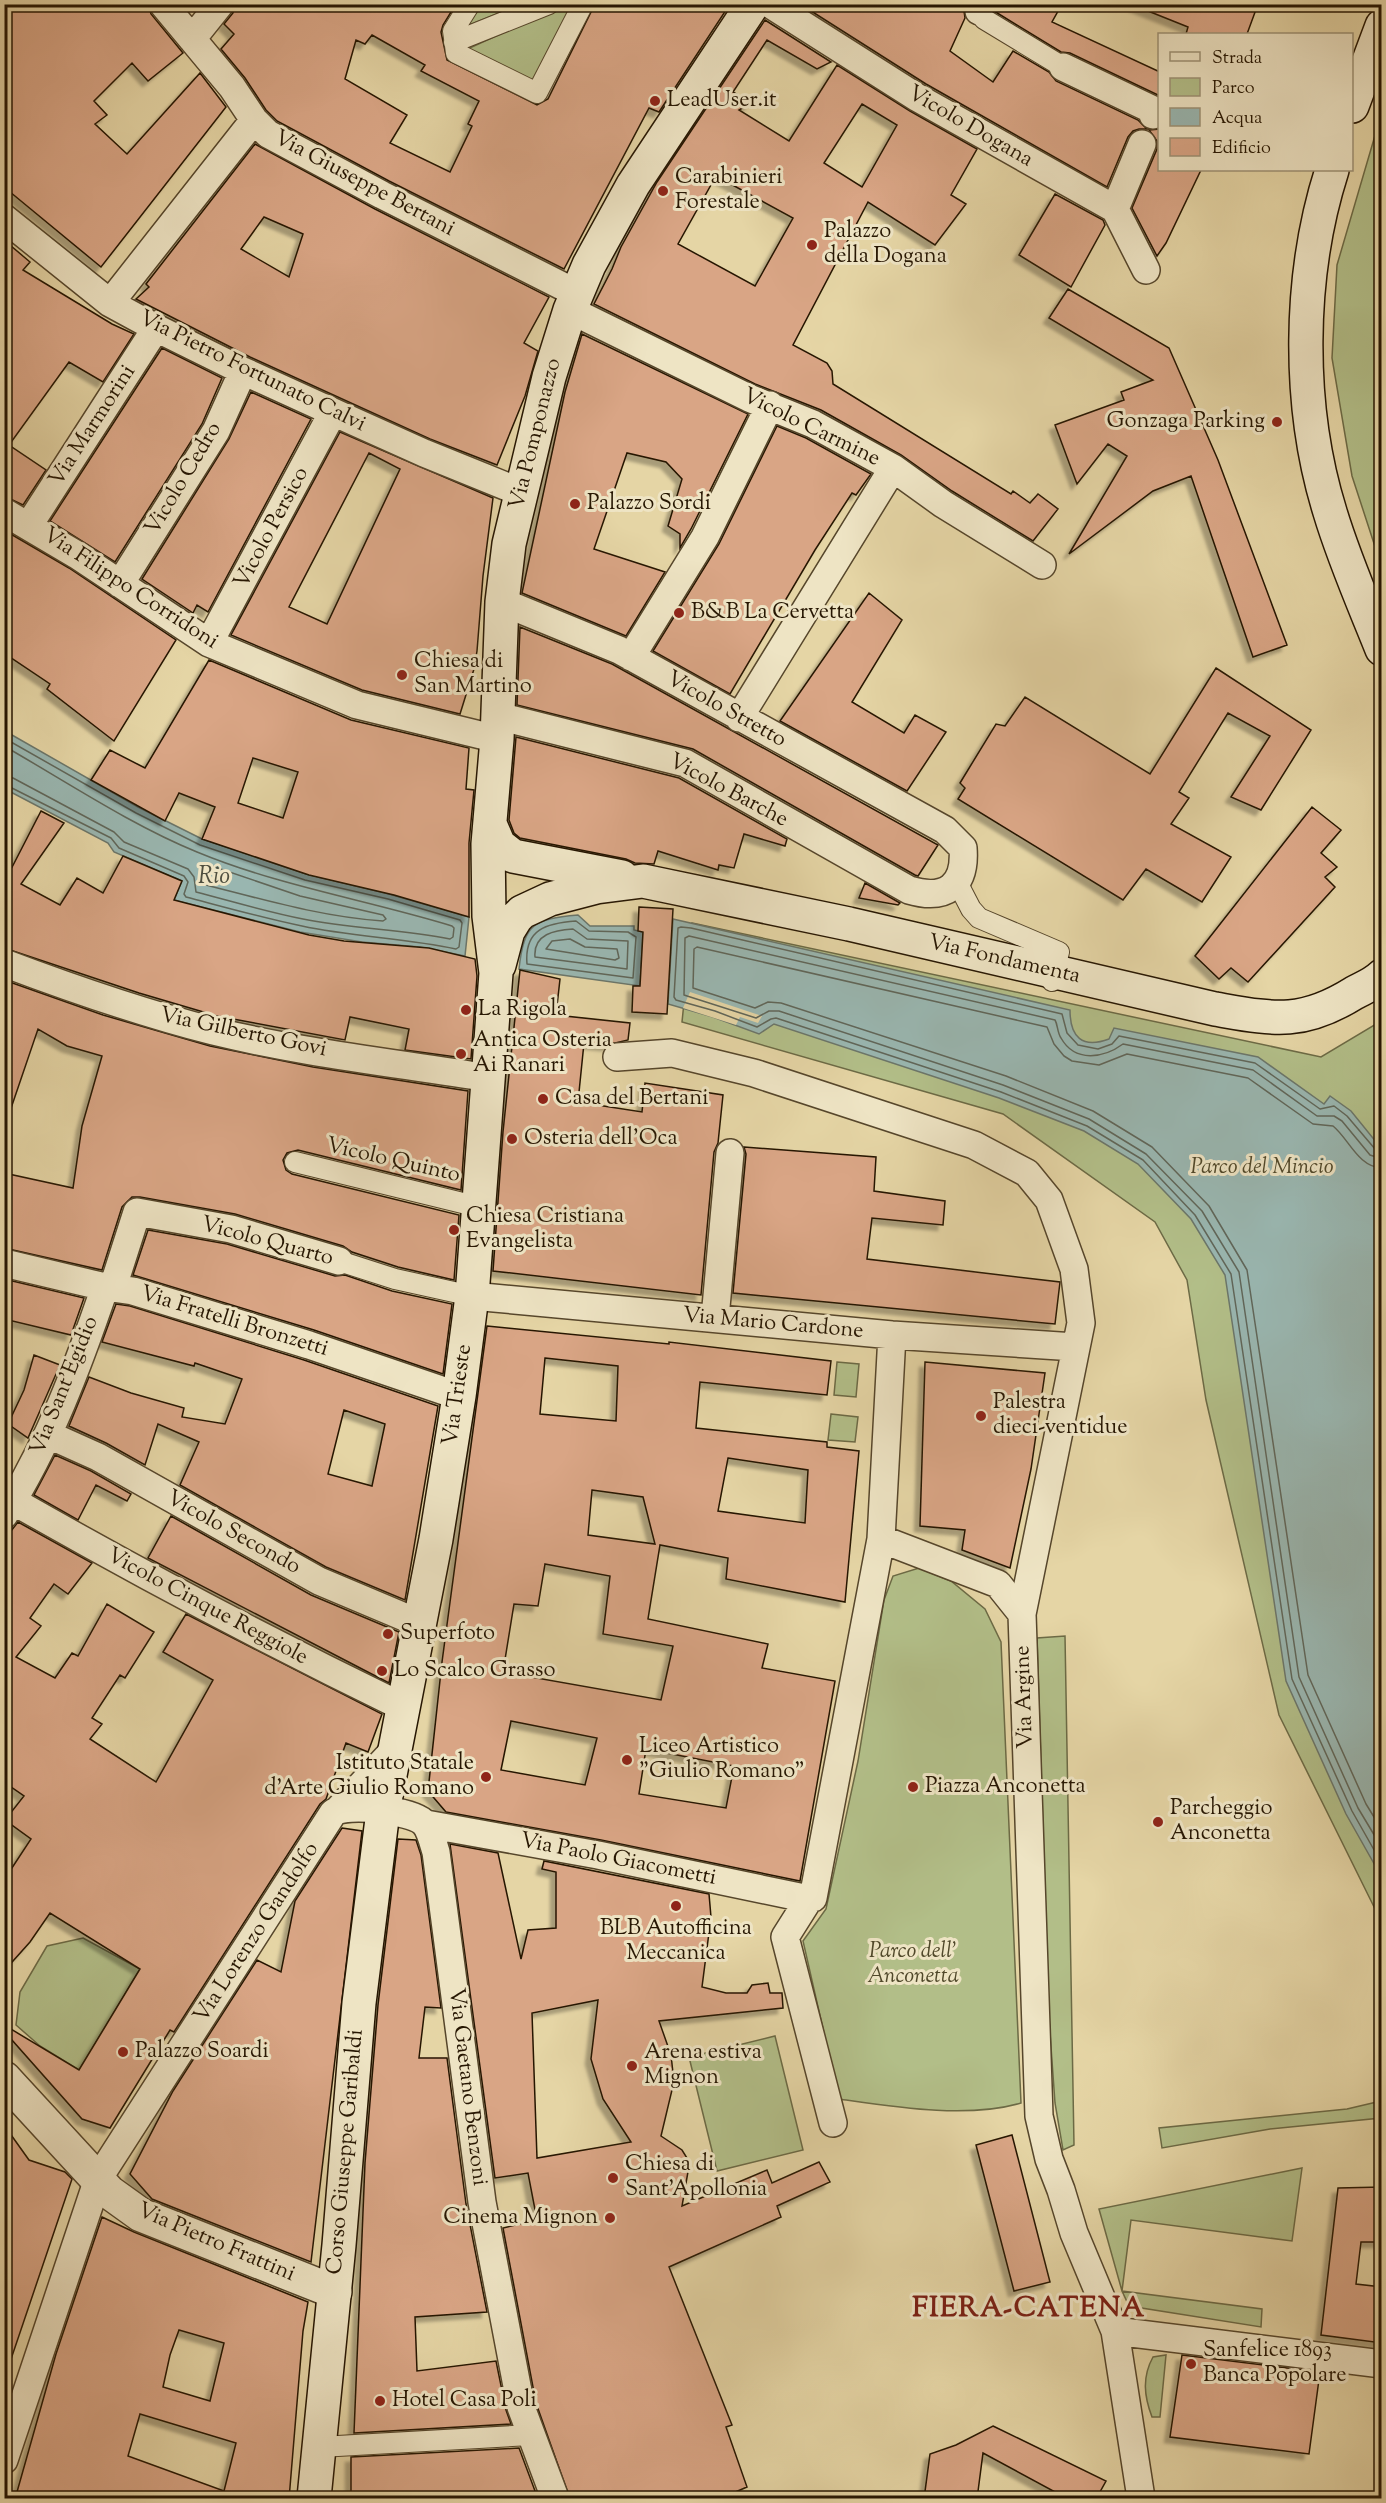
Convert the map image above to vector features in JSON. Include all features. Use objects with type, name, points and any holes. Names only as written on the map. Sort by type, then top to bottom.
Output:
[{"type":"main road","name":"Via Pomponazzo","points":[[489,916],[488,844],[497,728],[502,602],[509,544],[549,377],[573,301],[603,237],[633,185],[753,4]]},
{"type":"main road","points":[[1353,103],[1382,26]]},
{"type":"main road","points":[[1332,171],[1312,246],[1307,283],[1306,358],[1310,407],[1318,464],[1330,513],[1382,650]]},
{"type":"main road","name":"Via Fondamenta","points":[[490,824],[499,845],[513,856],[643,880],[849,924],[1052,979],[1215,1009],[1276,1018],[1311,1015],[1333,1006],[1371,983]]},
{"type":"main road","name":"Via Fondamenta","points":[[532,907],[550,899],[596,887],[643,880]]},
{"type":"main road","name":"Via Trieste","points":[[496,974],[511,924],[522,912],[532,907]]},
{"type":"main road","name":"Via Trieste","points":[[383,1811],[421,1624],[459,1396],[472,1296],[496,974],[489,916]]},
{"type":"main road","name":"Corso Giuseppe Garibaldi","points":[[315,2497],[358,2014],[383,1811]]},
{"type":"main road","name":"Via Pietro Frattini","points":[[4,2078],[109,2192],[141,2215],[335,2292]]},
{"type":"street","name":"Via Giuseppe Bertani","points":[[163,4],[232,87],[254,120],[268,134],[573,301]]},
{"type":"street","points":[[192,39],[220,4]]},
{"type":"street","points":[[470,4],[453,31],[456,53],[537,93],[583,4]]},
{"type":"street","points":[[454,42],[549,4]]},
{"type":"street","name":"Vicolo Dogana","points":[[770,4],[918,98],[1115,209]]},
{"type":"street","points":[[978,8],[984,19],[1063,67],[1151,109],[1153,116]]},
{"type":"street","points":[[110,303],[254,120]]},
{"type":"street","points":[[1142,144],[1115,209],[1146,270]]},
{"type":"street","name":"Via Pietro Fortunato Calvi","points":[[4,218],[110,303],[156,328],[333,412],[424,453],[520,492]]},
{"type":"street","name":"Vicolo Carmine","points":[[573,301],[749,398],[813,424],[893,468],[943,504],[1042,565]]},
{"type":"street","name":"Via Marmorini","points":[[29,525],[156,328]]},
{"type":"street","name":"Vicolo Cedro","points":[[120,584],[216,431],[243,371]]},
{"type":"street","points":[[632,657],[705,537],[770,405]]},
{"type":"street","name":"Vicolo Persico","points":[[209,642],[333,412]]},
{"type":"street","points":[[739,718],[893,468]]},
{"type":"street","name":"Via Filippo Corridoni","points":[[4,512],[29,525],[209,642],[357,705],[497,728]]},
{"type":"street","name":"Vicolo Stretto","points":[[502,602],[632,657],[945,830],[963,848],[963,867],[957,882]]},
{"type":"street","name":"Vicolo Barche","points":[[497,728],[685,763],[909,890],[924,895],[937,894],[948,891],[957,882]]},
{"type":"street","points":[[957,882],[971,909],[979,918],[1059,952],[1052,979]]},
{"type":"street","name":"Via Gilberto Govi","points":[[4,963],[98,998],[213,1031],[488,1078]]},
{"type":"street","name":"Via Argine","points":[[617,1057],[672,1053],[754,1073],[974,1145],[1027,1173],[1049,1200],[1074,1269],[1081,1323],[1022,1614],[1039,2115],[1049,2159],[1074,2233],[1115,2331],[1141,2499]]},
{"type":"street","points":[[715,1318],[730,1153]]},
{"type":"street","name":"Vicolo Quinto","points":[[295,1162],[479,1207]]},
{"type":"street","name":"Vicolo Quarto","points":[[109,1287],[137,1212],[231,1229],[395,1279],[472,1296]]},
{"type":"street","name":"Via Fratelli Bronzetti","points":[[4,1263],[133,1291],[309,1345],[459,1396]]},
{"type":"street","name":"Via Sant'Egidio","points":[[9,1508],[49,1435],[109,1287]]},
{"type":"street","name":"Via Mario Cardone","points":[[472,1296],[892,1335],[1075,1347]]},
{"type":"street","points":[[833,2123],[785,1937],[809,1899],[813,1898],[881,1539],[892,1335]]},
{"type":"street","name":"Vicolo Secondo","points":[[49,1435],[98,1457],[319,1581],[421,1624]]},
{"type":"street","name":"Vicolo Cinque Reggiole","points":[[9,1508],[86,1543],[300,1656],[403,1707]]},
{"type":"street","points":[[881,1539],[998,1584],[1022,1614]]},
{"type":"street","name":"Via Lorenzo Gandolfo","points":[[4,2460],[98,2179],[338,1810],[395,1749]]},
{"type":"street","points":[[338,1810],[348,1808],[403,1812],[415,1816],[426,1824]]},
{"type":"street","name":"Via Paolo Giacometti","points":[[426,1824],[598,1855],[809,1899]]},
{"type":"street","name":"Via Gaetano Benzoni","points":[[426,1824],[436,1852],[482,2202],[521,2407],[555,2499]]},
{"type":"street","points":[[1115,2331],[1382,2364]]},
{"type":"street","points":[[320,2447],[530,2435]]},
{"type":"green space","points":[[478,5],[518,5],[462,28]]},
{"type":"green space","points":[[564,5],[577,5],[535,86],[463,51]]},
{"type":"green space","points":[[1381,115],[1381,565],[1352,476],[1332,358],[1337,265]]},
{"type":"green space","name":"Parco del Mincio","points":[[692,923],[1321,1057],[1381,1021],[1381,1921],[1279,1715],[1206,1400],[1187,1280],[1155,1222],[1003,1114],[682,1022]]},
{"type":"green space","points":[[837,1362],[859,1364],[856,1397],[834,1395]]},
{"type":"green space","points":[[831,1414],[858,1417],[855,1442],[828,1440]]},
{"type":"green space","name":"Parco dell' Anconetta","points":[[919,1568],[951,1581],[985,1609],[1001,1642],[1021,2103],[1000,2108],[931,2110],[839,2099],[803,1941],[826,1909],[858,1761],[884,1600],[893,1576]]},
{"type":"green space","points":[[1065,1636],[1074,2145],[1063,2150],[1055,2103],[1049,2019],[1037,1638]]},
{"type":"green space","points":[[83,1938],[140,1969],[79,2070],[40,2046],[16,2025],[20,1992],[47,1946]]},
{"type":"green space","points":[[775,2036],[803,2150],[717,2171],[689,2057]]},
{"type":"green space","points":[[1381,2101],[1381,2118],[1270,2129],[1162,2148],[1159,2128],[1347,2109]]},
{"type":"green space","points":[[1302,2168],[1292,2241],[1131,2220],[1122,2291],[1099,2209]]},
{"type":"green space","points":[[1122,2291],[1262,2309],[1261,2327],[1129,2306]]},
{"type":"green space","points":[[1166,2355],[1160,2417],[1152,2417],[1146,2394],[1147,2372],[1153,2357]]},
{"type":"water","name":"Rio","points":[[5,731],[138,807],[202,839],[306,874],[389,894],[469,917],[465,956],[420,947],[362,942],[300,932],[174,900],[182,881],[114,852],[108,843],[5,789]]},
{"type":"water","points":[[578,915],[590,926],[634,926],[634,930],[643,932],[640,986],[519,969],[524,942],[534,926],[551,919]]},
{"type":"water","name":"Parco del Mincio","points":[[673,919],[1070,1010],[1075,1034],[1085,1041],[1100,1042],[1109,1039],[1114,1028],[1258,1057],[1324,1104],[1330,1096],[1351,1111],[1381,1148],[1381,1876],[1346,1814],[1286,1681],[1225,1275],[1191,1219],[1138,1164],[1084,1131],[999,1098],[774,1024],[759,1034],[668,1004]]},
{"type":"pier","points":[[690,992],[762,1016],[758,1023],[740,1017],[736,1025],[683,1008]]},
{"type":"building","points":[[4,4],[148,4],[151,14],[183,53],[148,81],[132,63],[94,101],[107,115],[95,124],[127,154],[200,73],[226,107],[101,267],[4,187]]},
{"type":"building","points":[[235,4],[456,4],[441,32],[447,60],[537,105],[548,99],[595,4],[730,4],[659,112],[649,108],[564,269],[389,181],[277,121],[266,110],[245,78],[221,49],[234,34],[224,24],[233,13]],"holes":[[[372,35],[425,65],[421,71],[479,101],[468,124],[472,126],[450,172],[390,143],[407,115],[345,79],[356,40],[365,44]]]},
{"type":"building","points":[[800,4],[963,4],[965,18],[950,51],[993,82],[1013,51],[1049,72],[1056,81],[1138,120],[1147,129],[1133,131],[1128,137],[1107,187],[926,84]]},
{"type":"building","points":[[994,4],[1062,4],[1052,22],[1158,71],[1158,95],[1070,53],[1061,52],[994,11]]},
{"type":"building","points":[[1258,4],[1247,33],[1186,33],[1188,27],[1133,5]]},
{"type":"building","points":[[765,20],[831,62],[817,69],[767,40],[733,92],[751,103],[739,110],[789,141],[837,65],[910,111],[977,149],[951,195],[966,204],[935,245],[868,202],[793,345],[827,363],[832,371],[833,384],[1011,494],[1013,491],[1030,503],[1038,494],[1058,509],[1033,541],[952,491],[901,455],[821,410],[755,384],[594,304],[621,247],[657,182]],"holes":[[[862,104],[897,125],[862,187],[824,163]],[[716,176],[793,218],[755,286],[678,244]]]},
{"type":"building","points":[[1158,129],[1158,171],[1201,171],[1166,243],[1157,256],[1132,208],[1157,149],[1157,141],[1149,130]]},
{"type":"building","points":[[255,144],[375,209],[549,297],[524,343],[538,351],[525,396],[497,465],[430,439],[250,357],[136,299],[149,287],[146,284]],"holes":[[[264,217],[303,234],[289,277],[241,249]]]},
{"type":"building","points":[[1055,194],[1103,220],[1105,225],[1071,287],[1019,255]]},
{"type":"building","points":[[4,240],[30,262],[23,270],[112,324],[134,334],[103,382],[69,362],[9,445],[46,470],[23,505],[4,496]]},
{"type":"building","points":[[1068,289],[1169,348],[1218,460],[1287,645],[1253,657],[1191,476],[1153,491],[1069,554],[1127,456],[1108,444],[1077,484],[1055,425],[1124,400],[1121,392],[1153,380],[1049,318]]},
{"type":"building","name":"Palazzo Sordi","points":[[582,334],[748,414],[680,548],[680,534],[668,526],[682,479],[666,462],[627,453],[594,549],[665,572],[626,636],[522,593],[565,392]]},
{"type":"building","points":[[162,348],[222,378],[202,424],[115,562],[50,521]]},
{"type":"building","points":[[251,392],[311,419],[208,612],[197,605],[193,613],[142,579],[229,439]]},
{"type":"building","points":[[777,426],[806,438],[871,474],[856,495],[852,493],[815,550],[730,694],[653,651],[719,544]]},
{"type":"building","points":[[340,432],[493,498],[483,576],[477,651],[460,714],[362,690],[231,635]],"holes":[[[369,453],[400,469],[327,624],[289,607]]]},
{"type":"building","points":[[9,533],[69,568],[176,640],[114,741],[47,689],[50,684],[4,653],[4,541]]},
{"type":"building","points":[[869,593],[902,620],[852,702],[904,733],[915,715],[946,732],[907,791],[780,721]]},
{"type":"building","points":[[520,627],[612,664],[938,845],[918,876],[693,749],[517,705]]},
{"type":"building","points":[[209,660],[351,720],[469,748],[466,789],[474,790],[469,843],[469,917],[394,895],[309,875],[202,839],[215,807],[179,793],[165,821],[91,780],[110,750],[145,768]],"holes":[[[253,758],[298,772],[283,818],[238,803]]]},
{"type":"building","points":[[1216,668],[1311,730],[1261,810],[1231,797],[1270,736],[1228,713],[1179,792],[1189,798],[1171,824],[1231,857],[1202,902],[1146,869],[1123,900],[958,799],[965,788],[960,783],[996,724],[1005,726],[1025,697],[1150,774]]},
{"type":"building","points":[[516,737],[679,778],[787,839],[785,846],[744,834],[734,868],[719,865],[718,870],[658,851],[654,864],[635,863],[626,859],[520,838],[514,833],[509,820]]},
{"type":"building","points":[[1312,807],[1341,830],[1321,853],[1337,867],[1325,877],[1335,887],[1248,982],[1231,968],[1219,979],[1195,956]]},
{"type":"building","points":[[41,811],[64,823],[21,884],[60,905],[77,878],[103,893],[123,856],[182,881],[174,900],[309,935],[344,941],[429,948],[475,959],[477,976],[471,1059],[405,1050],[409,1029],[350,1017],[345,1040],[217,1016],[139,993],[4,948],[4,875],[7,877]]},
{"type":"building","points":[[865,883],[900,903],[898,905],[859,898]]},
{"type":"building","points":[[639,907],[673,909],[667,1014],[632,1012],[633,986],[640,986],[643,932],[638,931]]},
{"type":"building","points":[[520,970],[560,979],[556,1015],[630,1023],[628,1040],[607,1045],[584,1043],[578,1102],[642,1112],[645,1083],[723,1095],[718,1143],[714,1152],[701,1295],[493,1271],[503,1132]]},
{"type":"building","points":[[4,980],[103,1015],[210,1046],[313,1067],[468,1091],[461,1190],[298,1150],[287,1153],[283,1160],[286,1170],[292,1174],[459,1215],[454,1280],[398,1267],[352,1252],[343,1246],[235,1214],[140,1197],[132,1197],[122,1207],[102,1270],[4,1248],[4,1173],[73,1188],[82,1126],[102,1056],[67,1046],[38,1029],[8,1117],[4,1116]]},
{"type":"building","points":[[744,1147],[876,1157],[874,1191],[945,1201],[943,1225],[872,1218],[867,1259],[1060,1282],[1055,1324],[733,1293],[746,1154]]},
{"type":"building","points":[[148,1230],[227,1244],[335,1276],[345,1275],[392,1291],[452,1304],[443,1374],[314,1330],[133,1275]]},
{"type":"building","points":[[4,1279],[84,1298],[71,1335],[4,1319]]},
{"type":"building","points":[[116,1304],[130,1306],[304,1360],[438,1406],[405,1600],[326,1567],[180,1485],[199,1442],[158,1424],[145,1465],[69,1426],[89,1377],[131,1393],[184,1408],[182,1417],[225,1424],[242,1379],[195,1363],[194,1366],[102,1342]],"holes":[[[344,1410],[385,1424],[372,1486],[328,1474]]]},
{"type":"building","points":[[487,1326],[669,1344],[669,1342],[831,1361],[827,1395],[700,1382],[696,1428],[827,1442],[827,1447],[859,1451],[845,1602],[726,1579],[728,1558],[660,1545],[648,1619],[768,1644],[762,1668],[835,1681],[800,1881],[601,1840],[446,1812],[428,1791],[442,1662]],"holes":[[[545,1358],[618,1366],[616,1421],[540,1414]],[[728,1458],[808,1470],[805,1523],[718,1511]],[[592,1490],[643,1497],[655,1544],[588,1535]],[[545,1564],[610,1576],[603,1634],[673,1646],[661,1700],[503,1672],[514,1604],[538,1606]],[[511,1721],[597,1738],[585,1785],[501,1770]],[[646,1749],[734,1766],[726,1808],[639,1794]]]},
{"type":"building","points":[[34,1355],[60,1365],[28,1438],[8,1424],[24,1390]]},
{"type":"building","points":[[925,1362],[1045,1373],[1031,1469],[1010,1568],[962,1550],[965,1530],[920,1526]]},
{"type":"building","points":[[55,1455],[91,1471],[131,1494],[127,1501],[96,1485],[78,1520],[34,1495]]},
{"type":"building","points":[[171,1516],[311,1595],[399,1632],[389,1683],[148,1558]]},
{"type":"building","points":[[18,1522],[92,1563],[68,1594],[54,1584],[30,1618],[41,1626],[16,1657],[55,1678],[72,1653],[78,1656],[107,1604],[154,1632],[125,1678],[120,1675],[92,1718],[102,1724],[90,1739],[156,1782],[213,1680],[163,1652],[186,1614],[382,1714],[368,1752],[346,1743],[326,1799],[320,1804],[174,2032],[170,2030],[110,2128],[82,2119],[4,2031],[6,2026],[79,2070],[140,1969],[50,1913],[30,1942],[4,1971],[4,1880],[31,1839],[5,1820],[24,1796],[4,1782],[4,1540]]},
{"type":"building","points":[[342,1828],[362,1831],[311,2262],[152,2199],[130,2174],[173,2091],[257,1960],[281,1972],[295,1901]]},
{"type":"building","points":[[398,1839],[416,1840],[421,1855],[441,2008],[425,2007],[419,2058],[447,2058],[466,2204],[487,2312],[415,2317],[417,2371],[496,2361],[511,2424],[354,2433],[365,2163],[378,2005]]},
{"type":"building","points":[[450,1844],[498,1853],[521,1959],[528,1930],[556,1928],[556,1872],[542,1869],[544,1861],[709,1894],[711,1917],[702,1987],[726,1993],[747,1993],[752,1985],[768,1983],[770,1993],[782,1993],[783,2008],[659,2021],[671,2055],[673,2073],[672,2090],[661,2136],[682,2150],[687,2158],[689,2166],[682,2206],[767,2170],[772,2183],[819,2162],[830,2182],[777,2206],[781,2217],[669,2267],[732,2425],[726,2427],[747,2487],[719,2499],[570,2499],[536,2403],[503,2228],[537,2220],[528,2173],[495,2178]],"holes":[[[598,2000],[591,2059],[603,2099],[631,2142],[537,2158],[532,2013]]]},
{"type":"building","points":[[4,2125],[29,2160],[65,2172],[72,2179],[8,2368],[4,2368]]},
{"type":"building","points":[[1012,2135],[1050,2282],[1014,2291],[976,2145]]},
{"type":"building","points":[[1382,2187],[1382,2242],[1361,2242],[1356,2284],[1382,2287],[1382,2343],[1321,2335],[1338,2188]]},
{"type":"building","points":[[102,2217],[308,2302],[303,2331],[289,2499],[15,2499],[56,2354]],"holes":[[[179,2330],[224,2343],[210,2401],[163,2387],[170,2355]],[[140,2414],[236,2443],[224,2491],[128,2456]]]},
{"type":"building","points":[[1182,2355],[1320,2372],[1309,2454],[1170,2437]]},
{"type":"building","points":[[993,2426],[1106,2481],[1096,2499],[1068,2499],[983,2453],[977,2499],[924,2499],[930,2454],[956,2445]]},
{"type":"building","points":[[519,2448],[538,2499],[351,2499],[351,2457]]},
{"type":"place","name":"LeadUser.it","points":[[655,101]]},
{"type":"place","name":"Carabinieri Forestale","points":[[663,191]]},
{"type":"place","name":"Palazzo della Dogana","points":[[812,245]]},
{"type":"place","name":"Gonzaga Parking","points":[[1277,422]]},
{"type":"place","name":"Palazzo Sordi","points":[[575,504]]},
{"type":"place","name":"B&B La Cervetta","points":[[679,613]]},
{"type":"place","name":"Chiesa di San Martino","points":[[402,675]]},
{"type":"place","name":"La Rigola","points":[[466,1010]]},
{"type":"place","name":"Antica Osteria Ai Ranari","points":[[461,1054]]},
{"type":"place","name":"Casa del Bertani","points":[[543,1099]]},
{"type":"place","name":"Osteria dell'Oca","points":[[512,1139]]},
{"type":"place","name":"Chiesa Cristiana Evangelista","points":[[454,1230]]},
{"type":"place","name":"Palestra dieci-ventidue","points":[[981,1416]]},
{"type":"place","name":"Superfoto","points":[[388,1634]]},
{"type":"place","name":"Lo Scalco Grasso","points":[[382,1671]]},
{"type":"place","name":"Liceo Artistico \"Giulio Romano\"","points":[[627,1760]]},
{"type":"place","name":"Istituto Statale d'Arte Giulio Romano","points":[[486,1777]]},
{"type":"place","name":"Piazza Anconetta","points":[[913,1787]]},
{"type":"place","name":"Parcheggio Anconetta","points":[[1158,1822]]},
{"type":"place","name":"BLB Autofficina Meccanica","points":[[676,1906]]},
{"type":"place","name":"Palazzo Soardi","points":[[123,2052]]},
{"type":"place","name":"Arena estiva Mignon","points":[[632,2066]]},
{"type":"place","name":"Chiesa di Sant'Apollonia","points":[[613,2178]]},
{"type":"place","name":"Cinema Mignon","points":[[610,2218]]},
{"type":"place","name":"Sanfelice 1893 Banca Popolare","points":[[1191,2364]]},
{"type":"place","name":"Hotel Casa Poli","points":[[380,2401]]},
{"type":"district","name":"FIERA-CATENA","points":[[1029,2309]]}]
